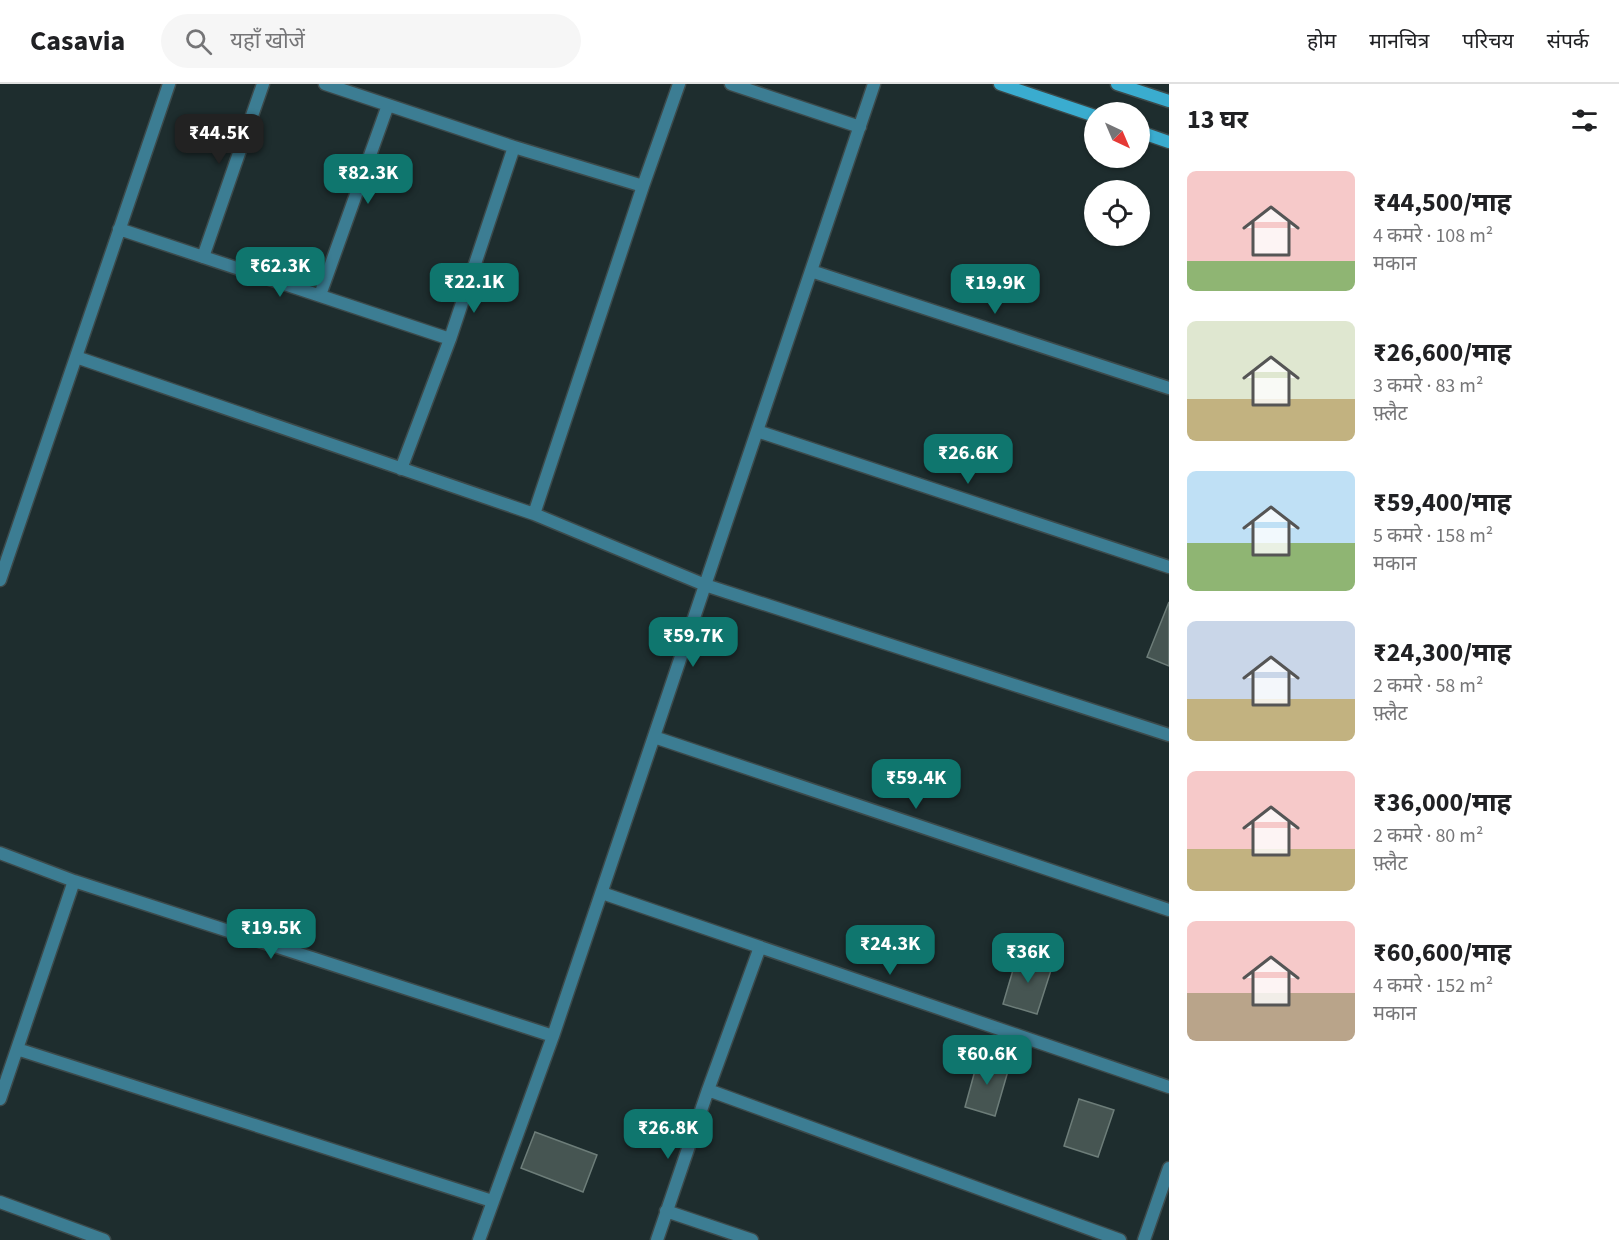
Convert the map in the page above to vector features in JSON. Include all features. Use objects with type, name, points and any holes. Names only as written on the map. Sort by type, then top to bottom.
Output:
[{"type":"street","points":[[0,580],[169,84]]},
{"type":"street","points":[[203,256],[263,84]]},
{"type":"street","points":[[325,84],[514,147],[643,186]]},
{"type":"street","points":[[534,514],[679,84]]},
{"type":"street","points":[[731,84],[860,127]]},
{"type":"street","points":[[479,1240],[602,893],[874,84]]},
{"type":"street","points":[[1000,84],[1084,112]]},
{"type":"street","points":[[1117,84],[1169,101]]},
{"type":"street","points":[[320,295],[388,105]]},
{"type":"street","points":[[1150,135],[1169,142]]},
{"type":"street","points":[[400,469],[450,339],[514,147]]},
{"type":"street","points":[[119,229],[450,339]]},
{"type":"street","points":[[811,271],[1169,388]]},
{"type":"street","points":[[76,357],[534,514],[705,585],[1169,735]]},
{"type":"street","points":[[757,431],[1169,567]]},
{"type":"street","points":[[654,737],[1169,910]]},
{"type":"street","points":[[0,853],[74,880],[553,1036]]},
{"type":"street","points":[[0,1099],[74,880]]},
{"type":"street","points":[[602,893],[1169,1087]]},
{"type":"street","points":[[657,1240],[760,947]]},
{"type":"street","points":[[17,1049],[492,1201]]},
{"type":"street","points":[[708,1090],[1120,1240]]},
{"type":"street","points":[[1144,1240],[1169,1168]]},
{"type":"street","points":[[0,1202],[104,1240]]},
{"type":"street","points":[[666,1211],[752,1240]]},
{"type":"building","points":[[1169,602],[1169,666],[1147,657]]},
{"type":"building","points":[[1018,953],[1053,964],[1037,1014],[1003,1004]]},
{"type":"building","points":[[979,1056],[1010,1064],[995,1116],[965,1107]]},
{"type":"building","points":[[1079,1099],[1114,1110],[1098,1157],[1064,1146]]},
{"type":"building","points":[[535,1132],[597,1155],[583,1192],[521,1168]]}]
